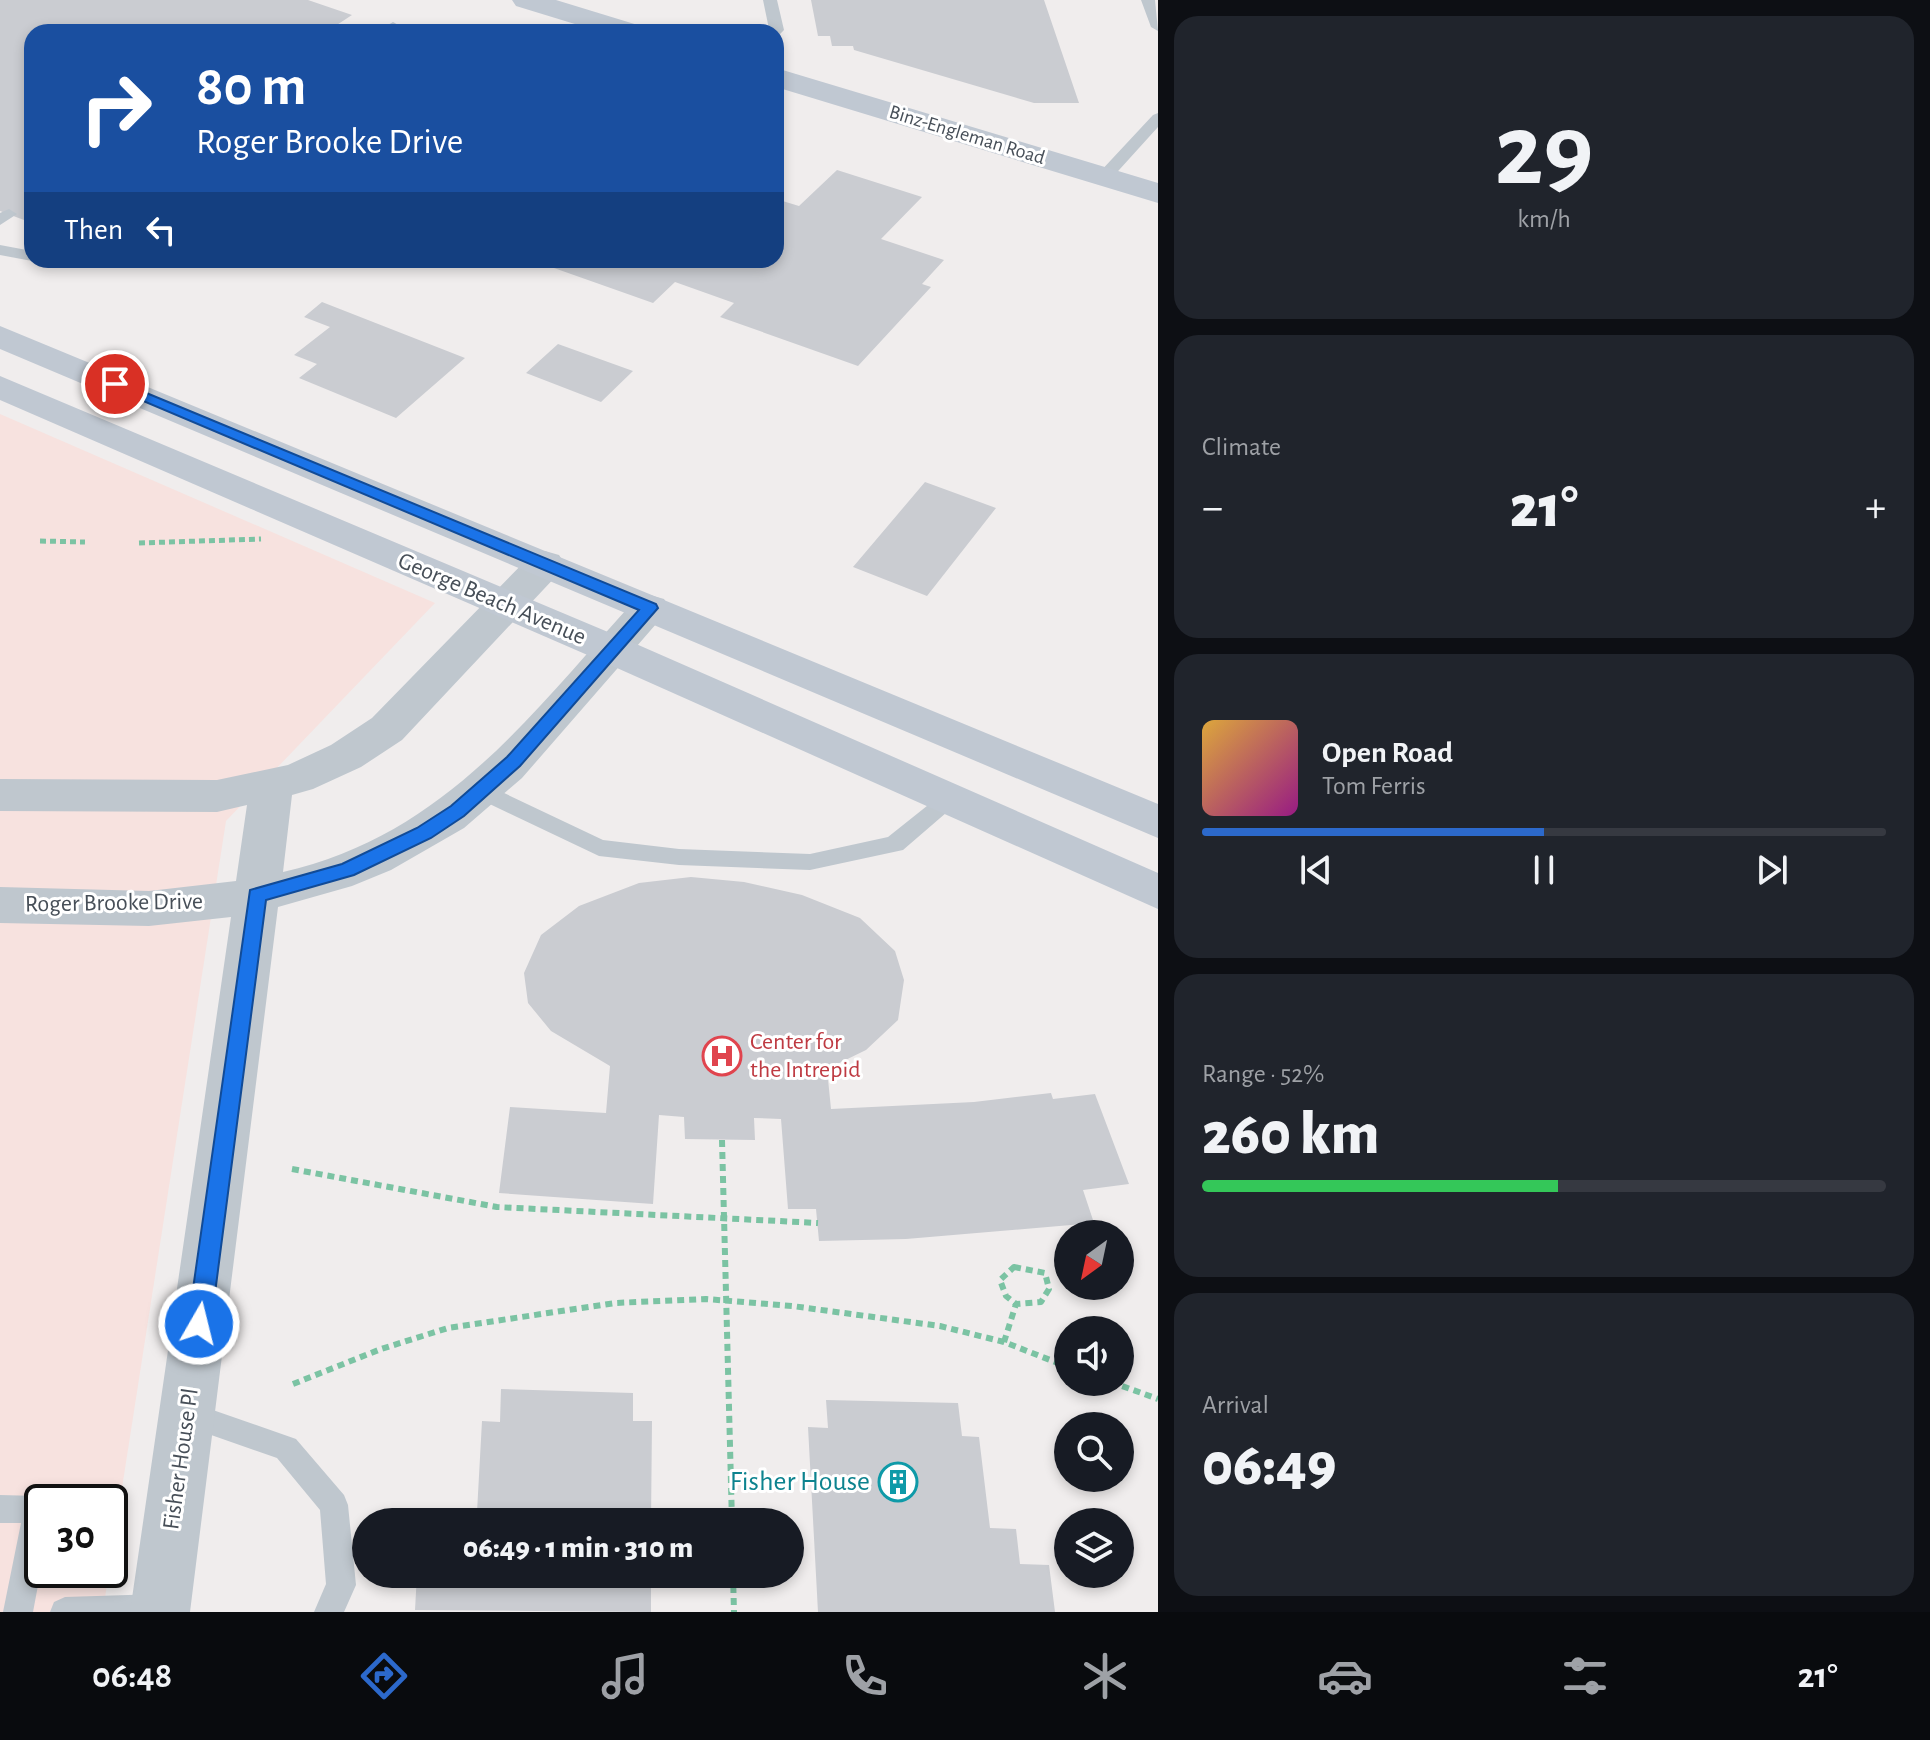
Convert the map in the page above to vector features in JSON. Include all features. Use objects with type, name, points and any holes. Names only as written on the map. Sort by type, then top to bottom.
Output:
[{"type":"street","points":[[526,0],[605,24]]},
{"type":"street","name":"Binz-Engleman Road","points":[[784,79],[1158,193]]},
{"type":"street","points":[[0,336],[1158,822]]},
{"type":"street","name":"George Beach Avenue","points":[[0,387],[613,650],[1158,892]]},
{"type":"street","points":[[0,795],[217,796],[298,778],[346,756],[387,729],[545,564]]},
{"type":"street","name":"Roger Brooke Drive","points":[[0,905],[169,907],[257,895],[304,884],[387,852],[424,833],[483,791],[514,762],[650,608]]},
{"type":"street","name":"Fisher House Pl","points":[[160,1611],[272,784]]},
{"type":"lane","points":[[770,0],[776,24]]},
{"type":"lane","points":[[1148,0],[1158,27]]},
{"type":"lane","points":[[1104,177],[1158,118]]},
{"type":"lane","points":[[0,250],[24,254]]},
{"type":"lane","points":[[483,791],[599,848],[679,857],[810,862],[895,844],[950,800]]},
{"type":"lane","points":[[187,1414],[286,1448],[334,1505],[341,1585],[329,1612]]},
{"type":"lane","points":[[0,1509],[38,1510],[18,1612]]},
{"type":"lane","points":[[65,1612],[160,1611]]},
{"type":"path","points":[[139,543],[261,539]]},
{"type":"path","points":[[40,541],[85,542]]},
{"type":"path","points":[[722,1140],[732,1508]]},
{"type":"path","points":[[292,1169],[497,1207],[818,1223]]},
{"type":"path","points":[[1014,1267],[1045,1273],[1049,1289],[1041,1302],[1016,1304],[1006,1296],[1000,1280],[1014,1267]]},
{"type":"path","points":[[293,1384],[381,1349],[448,1328],[615,1303],[728,1301],[792,1306],[940,1326],[1004,1342],[1054,1362]]},
{"type":"path","points":[[1004,1342],[1016,1304]]},
{"type":"path","points":[[1134,1390],[1158,1399]]},
{"type":"path","points":[[733,1588],[734,1612]]},
{"type":"shaded area","points":[[0,414],[435,603],[226,821],[123,1484],[24,1484],[24,1588],[106,1588],[103,1612],[0,1612]]},
{"type":"building","points":[[0,0],[308,0],[352,15],[338,24],[24,24],[24,220],[0,211]]},
{"type":"building","points":[[811,0],[1044,0],[1079,103],[1034,103],[854,50],[853,46],[832,46],[830,36],[818,36]]},
{"type":"building","points":[[837,170],[922,197],[881,239],[944,260],[922,284],[931,287],[858,366],[720,317],[734,303],[675,282],[653,303],[554,268],[784,268],[784,201],[799,206]]},
{"type":"building","points":[[322,302],[465,358],[396,418],[299,378],[317,364],[294,355],[330,327],[304,317]]},
{"type":"building","points":[[558,344],[633,371],[601,402],[526,373]]},
{"type":"building","points":[[925,482],[996,508],[927,596],[853,567]]},
{"type":"building","name":"Center for the Intrepid","points":[[691,877],[744,882],[802,895],[860,918],[895,951],[904,980],[898,1020],[866,1050],[827,1069],[831,1109],[974,1102],[1051,1093],[1053,1099],[1095,1094],[1129,1184],[1083,1190],[1093,1220],[1054,1220],[1054,1226],[906,1239],[819,1241],[816,1209],[788,1209],[781,1119],[754,1118],[755,1140],[685,1139],[684,1117],[659,1115],[653,1204],[499,1193],[510,1107],[606,1113],[610,1066],[551,1031],[528,1003],[524,973],[541,935],[579,906],[639,883]]},
{"type":"building","points":[[501,1389],[633,1393],[633,1421],[652,1421],[651,1508],[477,1508],[482,1421],[500,1422]]},
{"type":"building","name":"Fisher House","points":[[826,1400],[958,1403],[962,1436],[979,1437],[990,1528],[1016,1529],[1020,1564],[1049,1565],[1055,1612],[818,1612],[808,1427],[828,1428]]},
{"type":"building","points":[[416,1588],[651,1588],[651,1612],[415,1610]]},
{"type":"place","name":"Center for the Intrepid","points":[[722,1056]]},
{"type":"place","name":"Fisher House","points":[[898,1482]]},
{"type":"route","points":[[115,384],[650,608],[514,762],[458,811],[424,833],[347,870],[257,895],[199,1324]]}]
